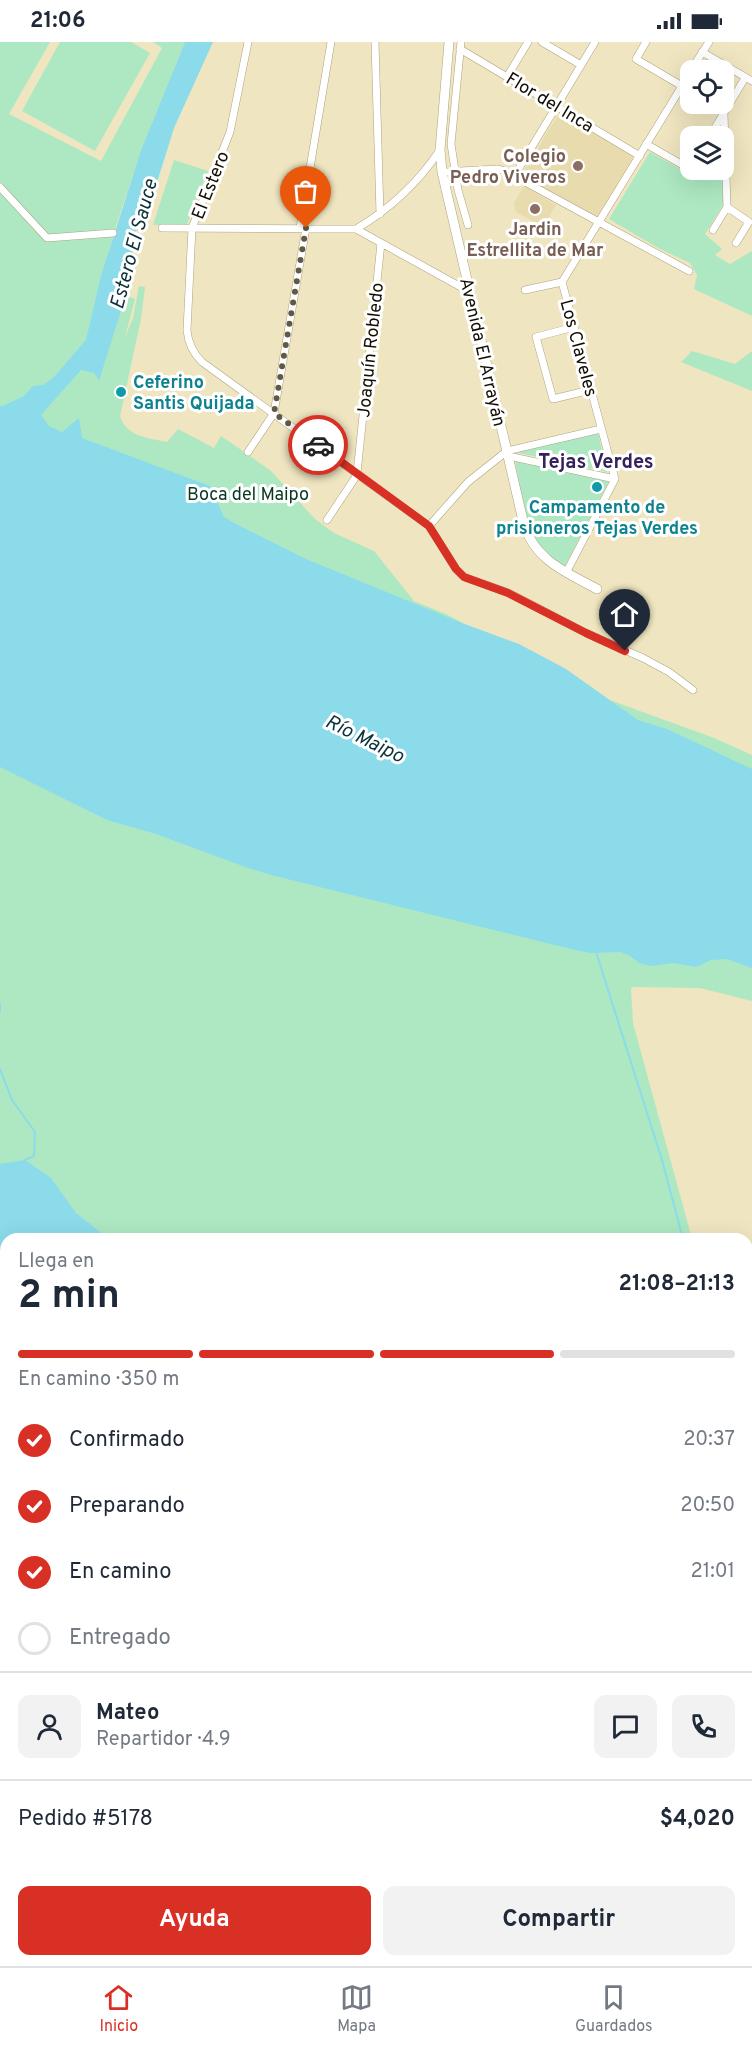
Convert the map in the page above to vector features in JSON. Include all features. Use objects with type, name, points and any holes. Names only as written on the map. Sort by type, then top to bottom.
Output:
[{"type":"street","name":"El Estero","points":[[248,42],[230,132],[192,228],[187,330],[191,346],[202,362],[274,413]]},
{"type":"street","points":[[248,452],[274,413],[331,42]]},
{"type":"street","points":[[375,42],[380,214]]},
{"type":"street","name":"Avenida El Arrayán","points":[[449,42],[440,150],[442,172],[524,525],[531,541],[548,562],[597,589]]},
{"type":"street","points":[[507,77],[528,42]]},
{"type":"street","points":[[542,42],[581,65]]},
{"type":"street","points":[[515,175],[595,42]]},
{"type":"street","name":"Los Claveles","points":[[698,60],[709,42]]},
{"type":"street","points":[[643,43],[636,59],[680,85]]},
{"type":"street","points":[[460,45],[451,144],[455,172],[468,225]]},
{"type":"street","name":"Flor del Inca","points":[[460,45],[507,77],[640,156]]},
{"type":"street","points":[[702,52],[748,80],[734,100]]},
{"type":"street","name":"Los Claveles","points":[[615,479],[562,282],[680,89]]},
{"type":"street","points":[[716,126],[724,114]]},
{"type":"street","points":[[713,230],[727,207],[724,114]]},
{"type":"street","points":[[646,144],[680,163]]},
{"type":"street","points":[[356,229],[380,214],[411,188],[440,150]]},
{"type":"street","points":[[442,172],[498,169],[515,175],[689,271]]},
{"type":"street","points":[[0,187],[47,238],[113,233]]},
{"type":"street","points":[[727,207],[751,222],[736,243]]},
{"type":"street","points":[[162,228],[356,229],[468,291]]},
{"type":"street","name":"Joaquín Robledo","points":[[327,520],[357,473],[381,243]]},
{"type":"street","points":[[525,290],[562,282]]},
{"type":"street","points":[[574,327],[536,338],[553,399],[590,390]]},
{"type":"street","points":[[274,413],[429,526],[456,569],[464,577],[508,593],[586,633],[643,658],[669,672],[693,690]]},
{"type":"street","points":[[429,526],[463,487],[507,453],[601,429]]},
{"type":"street","points":[[507,453],[615,479],[566,573]]},
{"type":"shaded area","name":"Colegio Pedro Viveros","points":[[559,113],[634,156],[598,218],[521,176]]},
{"type":"shaded area","name":"Jardin Estrellita de Mar","points":[[524,186],[556,205],[543,227],[516,212],[514,203]]},
{"type":"green space","name":"Boca del Maipo","points":[[0,42],[50,42],[9,114],[101,161],[162,48],[153,42],[185,42],[141,150],[116,226],[100,286],[135,299],[125,337],[133,318],[139,286],[145,287],[141,319],[120,416],[123,423],[139,435],[167,442],[178,429],[214,448],[221,436],[270,470],[315,519],[334,533],[374,551],[414,601],[446,614],[596,695],[714,738],[752,755],[752,1001],[700,988],[633,987],[631,989],[633,1023],[690,1233],[0,1233]]},
{"type":"green space","points":[[60,42],[131,42],[150,53],[95,151],[22,111]]},
{"type":"green space","points":[[650,152],[680,169],[680,180],[723,180],[723,205],[705,234],[722,249],[715,255],[730,264],[752,251],[752,316],[694,289],[697,275],[690,263],[660,249],[609,219]]},
{"type":"green space","points":[[174,160],[208,171],[187,224],[153,225]]},
{"type":"green space","points":[[692,351],[735,364],[752,351],[752,391],[681,362]]},
{"type":"green space","points":[[598,433],[607,472],[515,452]]},
{"type":"green space","points":[[515,461],[609,481],[565,566],[551,558],[533,536]]},
{"type":"water","points":[[185,42],[213,42],[174,128],[153,195],[134,235],[131,278],[99,381],[94,373],[81,370],[41,415],[49,426],[62,432],[79,418],[82,438],[210,486],[224,517],[234,523],[306,559],[519,644],[566,669],[638,720],[667,729],[752,769],[752,968],[727,959],[711,960],[696,967],[674,963],[650,966],[639,963],[621,952],[590,953],[575,950],[271,875],[156,834],[107,820],[0,767],[0,406],[24,396],[33,386],[43,385],[53,378],[86,340],[101,276],[141,150]]},
{"type":"water","points":[[25,1160],[51,1178],[76,1213],[101,1233],[0,1233],[0,1164]]},
{"type":"waterway","points":[[596,952],[662,1160],[681,1233]]},
{"type":"waterway","points":[[0,1004],[0,1011]]},
{"type":"waterway","points":[[0,1069],[12,1100],[35,1132],[34,1156],[25,1160]]},
{"type":"way so far","points":[[306,228],[274,413],[318,445]]},
{"type":"place","name":"Colegio Pedro Viveros","points":[[578,166]]},
{"type":"place","name":"Jardin Estrellita de Mar","points":[[535,209]]},
{"type":"place","name":"Ceferino Santis Quijada","points":[[121,392]]},
{"type":"place","name":"Campamento de prisioneros Tejas Verdes","points":[[597,487]]},
{"type":"district","name":"Tejas Verdes","points":[[596,461]]},
{"type":"route","points":[[318,445],[429,526],[456,569],[464,577],[508,593],[625,651]]},
{"type":"water label","name":"Estero El Sauce","points":[[133,244]]},
{"type":"water label","name":"Río Maipo","points":[[365,738]]}]
